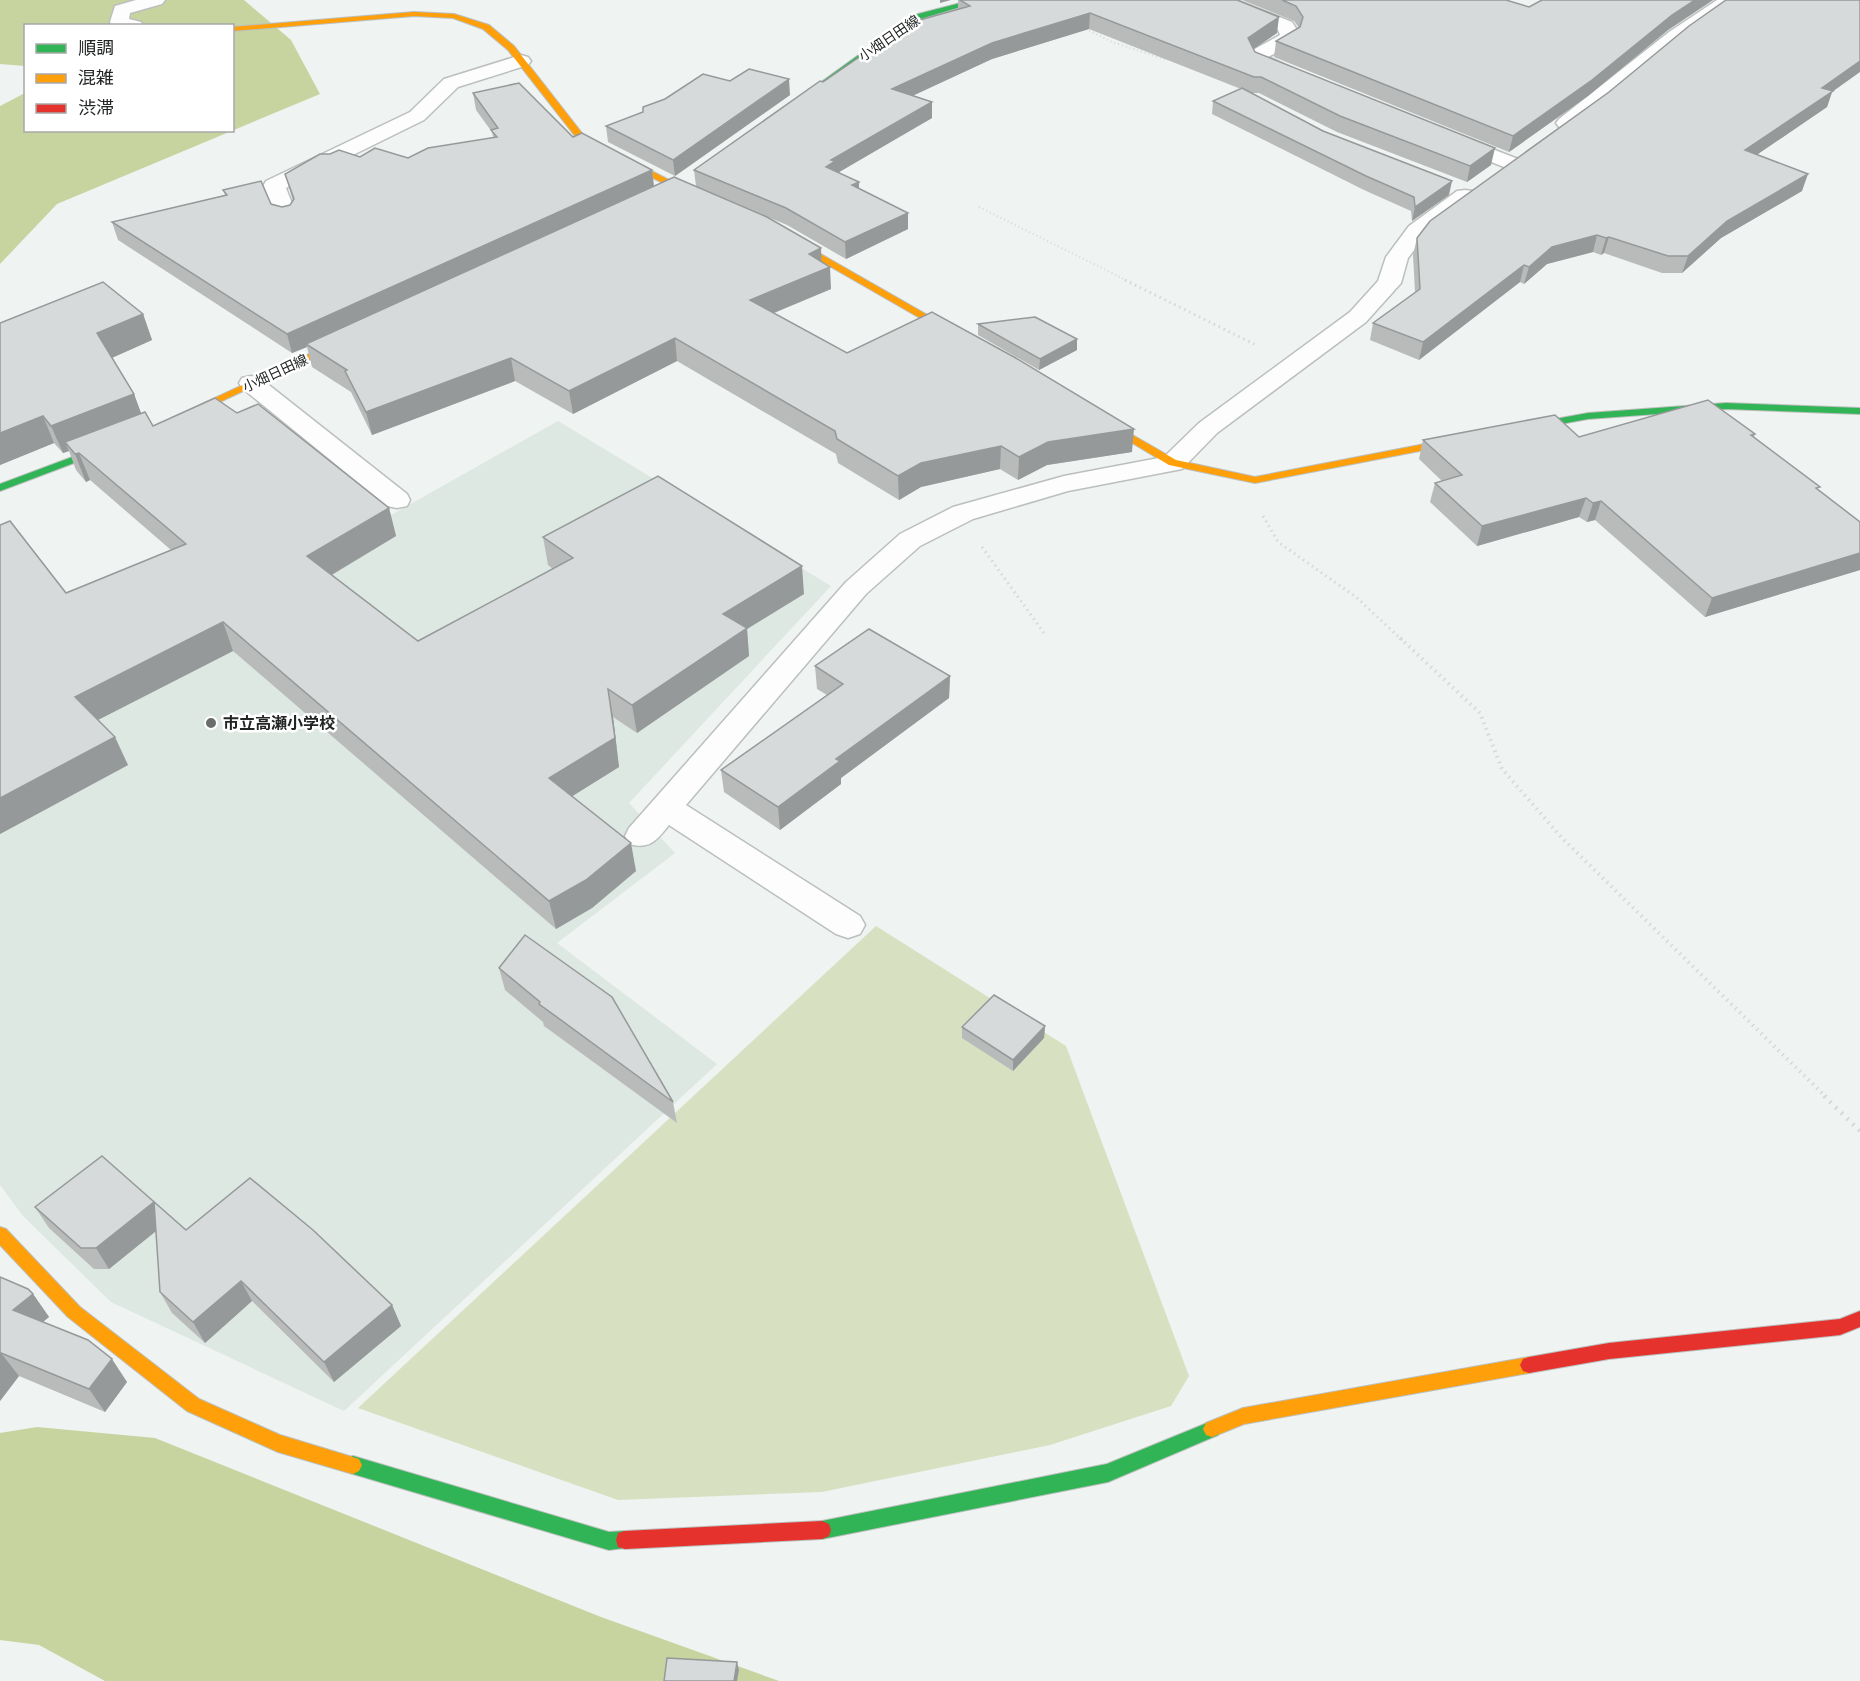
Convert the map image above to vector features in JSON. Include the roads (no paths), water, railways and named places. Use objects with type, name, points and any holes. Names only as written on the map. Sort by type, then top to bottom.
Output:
[{"type":"street","points":[[126,24],[119,22],[121,10],[156,0]]},
{"type":"street","name":"小畑日田線","points":[[805,96],[917,17],[980,0]]},
{"type":"street","points":[[1220,0],[1285,26],[1290,33],[1289,38],[1258,55],[1261,61],[1314,84]]},
{"type":"street","points":[[1549,136],[1596,102],[1676,36],[1723,1]]},
{"type":"street","points":[[234,28],[414,14],[454,16],[486,27],[511,48],[582,139],[671,190],[717,206]]},
{"type":"street","points":[[286,216],[274,186],[417,116],[451,83],[521,62]]},
{"type":"street","points":[[1434,132],[1490,178]]},
{"type":"street","points":[[640,836],[856,588],[910,540],[959,515],[1064,484],[1173,463],[1208,428],[1359,317],[1389,283],[1397,257],[1417,231],[1530,149]]},
{"type":"street","points":[[671,190],[695,175]]},
{"type":"street","points":[[1447,185],[1490,178]]},
{"type":"street","points":[[768,228],[974,345]]},
{"type":"street","name":"小畑日田線","points":[[159,426],[358,334]]},
{"type":"street","points":[[251,383],[397,500]]},
{"type":"street","points":[[1508,431],[1588,416],[1726,406],[1860,411]]},
{"type":"street","points":[[1083,410],[1173,463],[1255,480],[1485,436]]},
{"type":"street","points":[[0,488],[128,439]]},
{"type":"street","points":[[666,807],[848,925]]},
{"type":"street","points":[[0,1234],[74,1312],[193,1405],[278,1443],[609,1541],[820,1530],[1108,1473],[1243,1416],[1609,1351],[1840,1327],[1860,1319]]},
{"type":"place","name":"市立高瀬小学校","points":[[211,723]]}]
